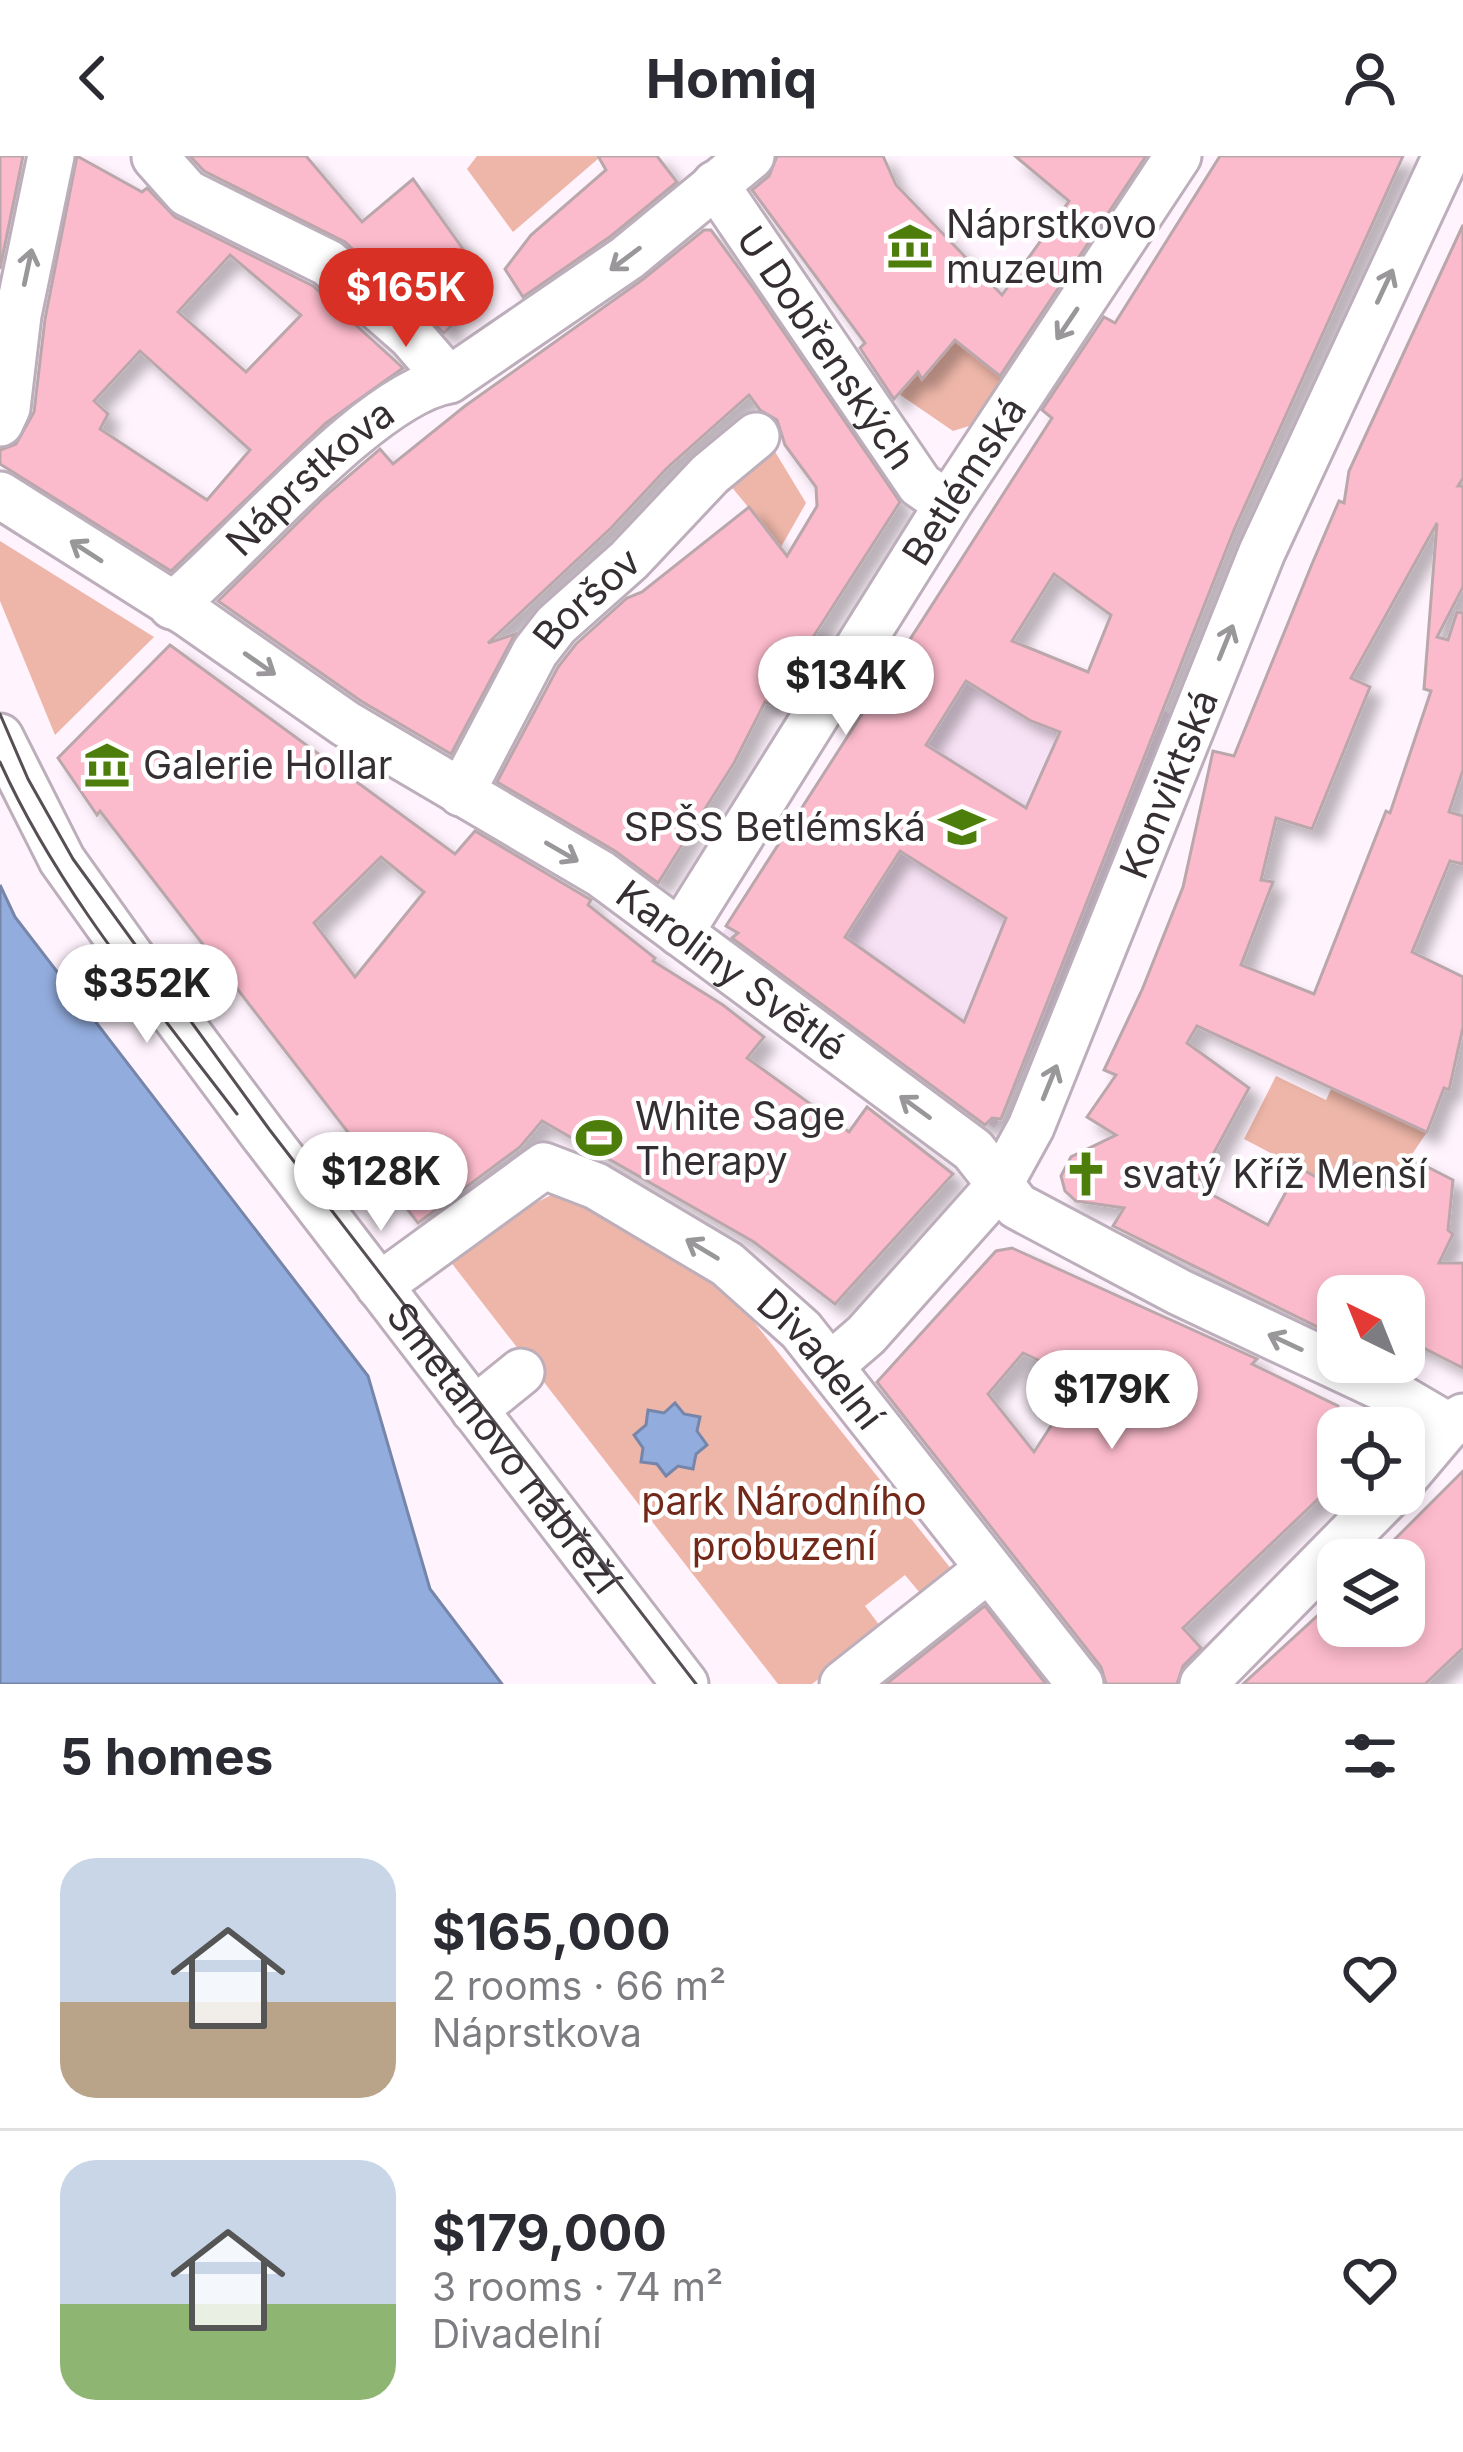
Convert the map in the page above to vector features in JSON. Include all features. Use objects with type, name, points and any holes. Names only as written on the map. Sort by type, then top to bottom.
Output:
[{"type":"street","points":[[0,423],[7,408],[17,315],[51,156]]},
{"type":"street","points":[[116,156],[140,165],[155,156],[187,194],[328,263],[411,336],[449,380]]},
{"type":"street","name":"Náprstkova","points":[[172,606],[358,433],[422,387],[449,380],[627,258],[751,156]]},
{"type":"street","name":"Betlémská","points":[[680,933],[802,731],[1178,156]]},
{"type":"street","name":"Konviktská","points":[[830,1366],[866,1335],[998,1187],[1031,1127],[1262,552],[1446,156]]},
{"type":"street","name":"U Dobřenských","points":[[715,184],[920,484],[948,504]]},
{"type":"street","name":"Boršov","points":[[460,794],[535,652],[556,625],[629,560],[710,473],[756,436]]},
{"type":"street","name":"Karoliny Světlé","points":[[0,495],[190,615],[346,724],[601,874],[973,1150],[1017,1206],[1178,1292],[1455,1421]]},
{"type":"street","name":"Smetanovo nábřeží","points":[[0,737],[62,860],[262,1134],[685,1684]]},
{"type":"street","name":"Divadelní","points":[[379,1286],[544,1166],[596,1186],[727,1264],[801,1330],[1080,1684]]},
{"type":"street","points":[[474,1410],[521,1372]]},
{"type":"street","points":[[1425,1455],[1455,1421]]},
{"type":"street","points":[[1203,1684],[1369,1515]]},
{"type":"street","points":[[843,1684],[987,1570]]},
{"type":"shaded area","name":"SPŠS Betlémská","points":[[933,605],[1181,719],[994,1128],[722,934]]},
{"type":"green space","points":[[477,156],[599,158],[513,232],[467,169]]},
{"type":"green space","points":[[955,340],[1007,381],[979,423],[953,431],[899,394],[918,373],[923,378]]},
{"type":"green space","points":[[774,450],[806,503],[781,547],[730,485]]},
{"type":"green space","points":[[0,541],[154,637],[55,735],[0,601]]},
{"type":"green space","points":[[1276,1076],[1326,1100],[1332,1087],[1336,1088],[1427,1132],[1376,1208],[1244,1139]]},
{"type":"green space","name":"park Národního probuzení","points":[[557,1192],[569,1194],[730,1292],[956,1575],[925,1599],[905,1575],[865,1606],[883,1630],[812,1684],[778,1684],[450,1261],[518,1212]],"holes":[[[664,1413],[696,1454],[678,1466],[641,1462],[646,1425]]]},
{"type":"water","points":[[0,885],[15,917],[368,1376],[430,1589],[502,1684],[0,1684]]},
{"type":"water","points":[[675,1403],[684,1414],[700,1417],[697,1431],[707,1445],[696,1454],[693,1469],[678,1466],[666,1476],[657,1464],[641,1462],[643,1448],[634,1435],[646,1425],[648,1410],[664,1413]]},
{"type":"building","points":[[0,156],[23,156],[0,269]]},
{"type":"building","points":[[77,156],[142,192],[147,188],[175,217],[313,286],[403,368],[326,423],[171,571],[0,464],[0,450],[16,444],[34,412],[45,319]],"holes":[[[230,255],[301,315],[246,372],[178,312]],[[140,351],[250,450],[207,500],[100,429],[108,414],[94,401]]]},
{"type":"building","points":[[190,156],[306,156],[362,222],[413,179],[478,270],[435,305],[454,323],[444,333],[345,242],[204,171]]},
{"type":"building","points":[[598,156],[657,156],[677,182],[611,236],[523,297],[505,269],[531,235],[606,170]]},
{"type":"building","points":[[777,156],[883,156],[896,185],[1002,295],[1069,201],[1015,156],[1146,156],[1000,376],[955,340],[922,379],[918,372],[894,399],[860,348],[865,343],[752,190],[769,176]]},
{"type":"building","points":[[1220,156],[1403,156],[1234,530],[1001,1119],[992,1118],[985,1125],[732,938],[738,933],[726,926],[1052,418],[1042,410],[1104,317],[1115,323]],"holes":[[[1054,574],[1111,615],[1088,672],[1012,641]],[[966,681],[1031,721],[1060,732],[1026,808],[926,745]],[[900,851],[1006,918],[964,1022],[845,937]]]},
{"type":"building","points":[[1463,225],[1463,478],[1458,486],[1463,486],[1463,587],[1437,637],[1448,640],[1457,612],[1463,613],[1463,770],[1449,812],[1463,816],[1463,864],[1450,861],[1412,952],[1463,977],[1463,1027],[1449,1090],[1444,1088],[1427,1132],[1197,1026],[1187,1043],[1249,1088],[1196,1186],[1268,1225],[1299,1168],[1339,1189],[1355,1163],[1390,1188],[1410,1158],[1453,1180],[1448,1230],[1453,1234],[1439,1263],[1463,1263],[1463,1368],[1425,1349],[1425,1275],[1317,1275],[1317,1327],[1113,1226],[1124,1208],[1076,1201],[1065,1191],[1061,1176],[1071,1157],[1116,1135],[1087,1117],[1116,1075],[1104,1070],[1183,887],[1213,751],[1234,756],[1339,501],[1344,503],[1349,471]],"holes":[[[1437,523],[1424,689],[1431,691],[1390,813],[1386,811],[1314,994],[1241,965],[1273,882],[1261,880],[1276,818],[1312,829],[1370,687],[1351,678]]]},
{"type":"building","points":[[704,230],[711,230],[752,286],[900,502],[770,704],[765,702],[734,763],[658,883],[615,851],[497,782],[558,667],[627,598],[642,592],[749,507],[787,556],[817,506],[816,487],[785,445],[777,420],[760,410],[749,395],[488,643],[515,634],[451,754],[361,701],[218,601],[380,449],[393,464]]},
{"type":"building","points":[[170,645],[455,854],[475,831],[591,900],[588,905],[653,961],[764,1037],[747,1058],[849,1132],[867,1107],[953,1174],[835,1304],[754,1242],[542,1121],[520,1147],[418,1223],[100,811],[97,815],[58,758]],"holes":[[[381,857],[424,892],[355,977],[314,923]]]},
{"type":"building","points":[[1012,1248],[1257,1359],[1252,1364],[1338,1407],[1317,1407],[1317,1500],[1183,1628],[1201,1648],[1183,1666],[1177,1684],[1106,1684],[1101,1667],[877,1382],[996,1251]],"holes":[[[1023,1353],[1081,1380],[1034,1452],[988,1394]]]},
{"type":"building","points":[[1463,1471],[1463,1648],[1425,1684],[1243,1684],[1317,1616],[1317,1647],[1425,1647],[1425,1539],[1395,1539],[1419,1515],[1425,1515],[1425,1509]]},
{"type":"building","points":[[982,1608],[1046,1684],[886,1684]]},
{"type":"tram line","points":[[0,714],[28,779],[73,859],[269,1129],[696,1684]]},
{"type":"tram line","points":[[0,762],[78,901],[237,1114]]},
{"type":"place","name":"Náprstkovo muzeum","points":[[910,246]]},
{"type":"place","name":"Galerie Hollar","points":[[107,765]]},
{"type":"place","name":"SPŠS Betlémská","points":[[962,827]]},
{"type":"place","name":"White Sage Therapy","points":[[599,1138]]},
{"type":"place","name":"svatý Kříž Menší","points":[[1086,1174]]}]
